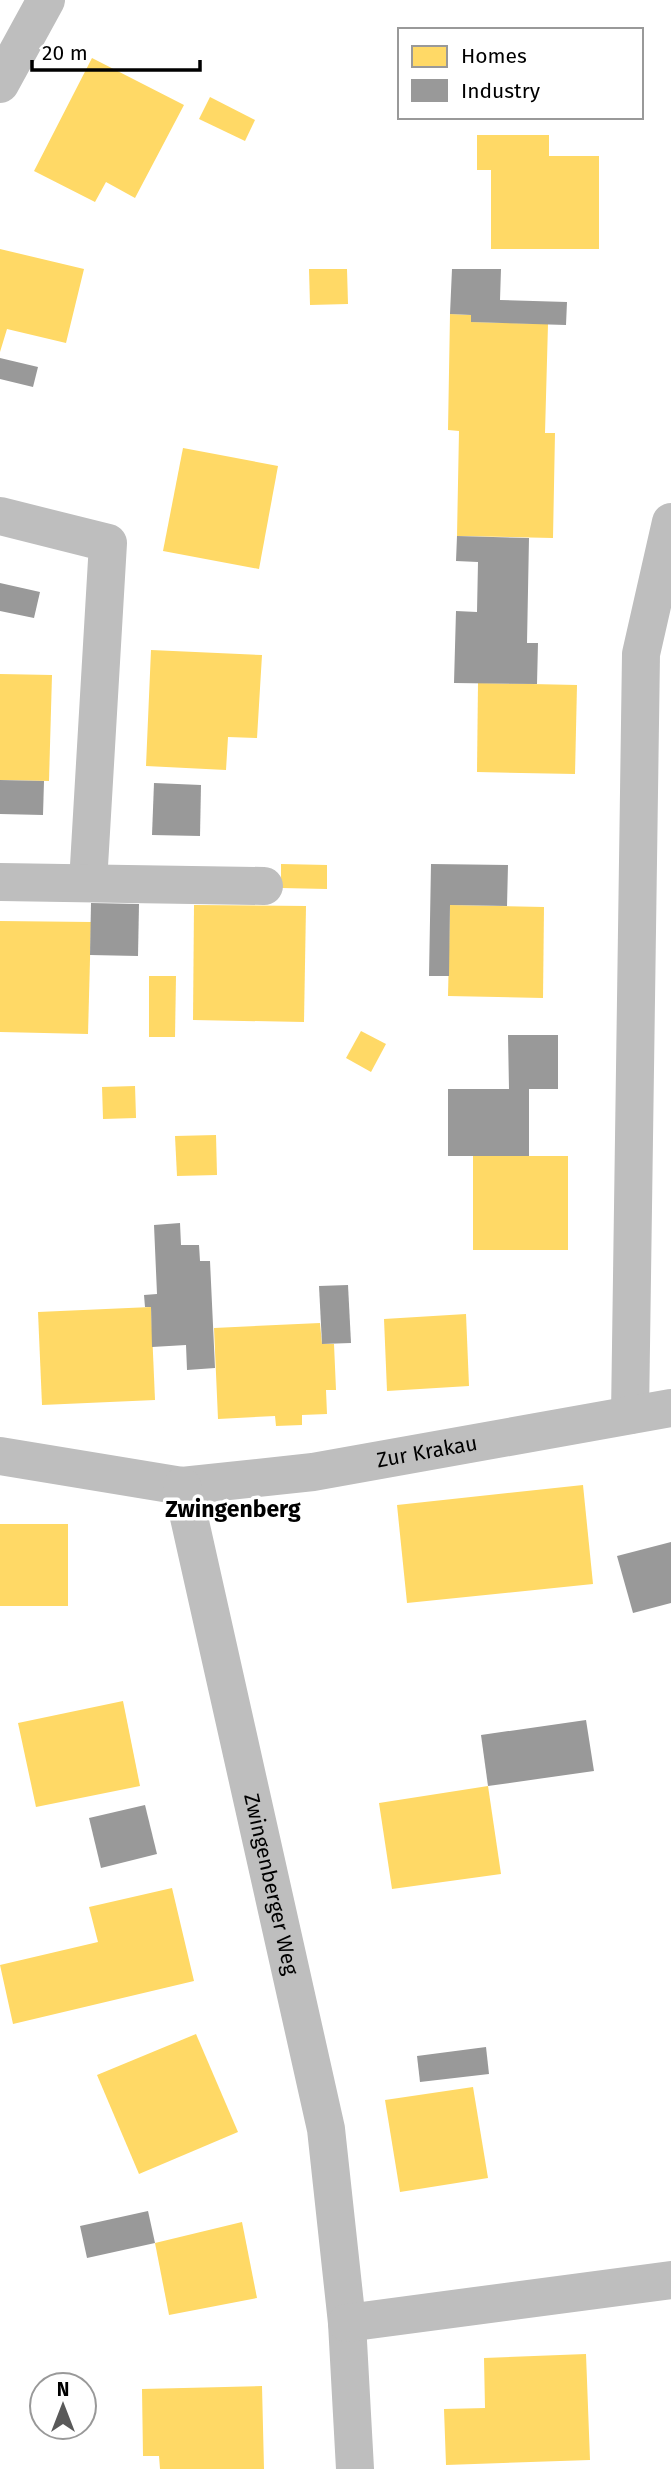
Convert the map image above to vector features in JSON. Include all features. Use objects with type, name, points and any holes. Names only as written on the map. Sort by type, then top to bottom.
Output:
[{"type":"street","points":[[0,84],[46,0]]},
{"type":"street","points":[[0,516],[108,543],[88,883]]},
{"type":"street","points":[[630,1415],[641,654],[671,522]]},
{"type":"street","points":[[0,882],[264,886]]},
{"type":"street","name":"Zur Krakau","points":[[182,1486],[313,1472],[671,1408]]},
{"type":"street","points":[[0,1456],[182,1486]]},
{"type":"street","name":"Zwingenberger Weg","points":[[182,1486],[326,2129],[347,2323],[355,2469]]},
{"type":"street","points":[[347,2323],[671,2280]]},
{"type":"building: Homes","points":[[92,58],[184,105],[135,198],[106,182],[95,202],[34,171]]},
{"type":"building: Homes","points":[[210,97],[255,120],[245,141],[199,119]]},
{"type":"building: Homes","points":[[477,135],[549,135],[549,156],[599,156],[599,249],[491,249],[491,170],[477,170]]},
{"type":"building: Homes","points":[[0,249],[84,269],[66,343],[7,329],[0,352]]},
{"type":"building: Homes","points":[[309,269],[347,269],[348,304],[310,305]]},
{"type":"building: Homes","points":[[450,314],[471,315],[471,322],[548,324],[545,433],[555,433],[553,538],[457,536],[459,431],[448,430]]},
{"type":"building: Homes","points":[[183,448],[278,466],[259,569],[163,551]]},
{"type":"building: Homes","points":[[151,650],[262,655],[257,738],[228,737],[226,770],[146,766]]},
{"type":"building: Homes","points":[[0,674],[52,675],[49,781],[0,780]]},
{"type":"building: Homes","points":[[478,683],[577,685],[575,774],[477,772]]},
{"type":"building: Homes","points":[[281,864],[327,865],[327,889],[281,888]]},
{"type":"building: Homes","points":[[194,905],[306,906],[304,1022],[193,1020]]},
{"type":"building: Homes","points":[[450,905],[544,907],[543,998],[448,996]]},
{"type":"building: Homes","points":[[0,921],[91,922],[88,1034],[0,1032]]},
{"type":"building: Homes","points":[[149,976],[176,976],[175,1037],[149,1037]]},
{"type":"building: Homes","points":[[361,1031],[386,1044],[371,1072],[346,1058]]},
{"type":"building: Homes","points":[[135,1086],[136,1118],[103,1119],[102,1087]]},
{"type":"building: Homes","points":[[216,1135],[217,1175],[177,1176],[175,1136]]},
{"type":"building: Homes","points":[[473,1156],[568,1156],[568,1250],[473,1250]]},
{"type":"building: Homes","points":[[151,1307],[155,1400],[42,1405],[38,1312]]},
{"type":"building: Homes","points":[[466,1314],[469,1386],[387,1391],[384,1319]]},
{"type":"building: Homes","points":[[320,1323],[322,1344],[334,1344],[336,1390],[326,1390],[327,1414],[302,1415],[302,1425],[276,1426],[275,1416],[218,1419],[214,1328]]},
{"type":"building: Homes","points":[[583,1485],[593,1584],[407,1603],[397,1505]]},
{"type":"building: Homes","points":[[0,1524],[68,1524],[68,1606],[0,1606]]},
{"type":"building: Homes","points":[[123,1701],[140,1786],[36,1807],[18,1723]]},
{"type":"building: Homes","points":[[488,1786],[501,1874],[392,1889],[379,1803]]},
{"type":"building: Homes","points":[[172,1888],[194,1981],[13,2024],[0,1965],[98,1942],[89,1907]]},
{"type":"building: Homes","points":[[196,2034],[238,2132],[139,2174],[97,2075]]},
{"type":"building: Homes","points":[[473,2087],[488,2178],[400,2192],[385,2100]]},
{"type":"building: Homes","points":[[242,2222],[257,2298],[169,2315],[155,2243]]},
{"type":"building: Homes","points":[[586,2354],[590,2460],[446,2465],[444,2409],[485,2408],[484,2358]]},
{"type":"building: Homes","points":[[262,2386],[264,2469],[160,2469],[159,2456],[143,2456],[142,2389]]},
{"type":"building: Industry","points":[[452,269],[501,269],[500,300],[567,302],[566,325],[471,322],[471,315],[450,314]]},
{"type":"building: Industry","points":[[0,358],[38,367],[33,387],[0,379]]},
{"type":"building: Industry","points":[[457,536],[529,538],[527,643],[538,643],[537,684],[454,683],[456,611],[477,612],[478,562],[456,561]]},
{"type":"building: Industry","points":[[0,583],[40,592],[34,618],[0,611]]},
{"type":"building: Industry","points":[[0,780],[44,781],[43,815],[0,814]]},
{"type":"building: Industry","points":[[154,783],[201,785],[200,836],[152,835]]},
{"type":"building: Industry","points":[[431,864],[508,865],[507,906],[450,905],[449,976],[429,976]]},
{"type":"building: Industry","points":[[91,903],[139,904],[138,956],[90,955]]},
{"type":"building: Industry","points":[[508,1035],[558,1035],[558,1089],[529,1089],[529,1156],[448,1156],[448,1089],[509,1089]]},
{"type":"building: Industry","points":[[180,1223],[181,1245],[199,1245],[200,1261],[210,1261],[215,1368],[187,1370],[186,1345],[152,1347],[151,1307],[145,1307],[144,1295],[157,1294],[154,1225]]},
{"type":"building: Industry","points":[[348,1285],[351,1343],[322,1344],[319,1286]]},
{"type":"building: Industry","points":[[671,1542],[671,1603],[633,1613],[617,1556]]},
{"type":"building: Industry","points":[[586,1720],[594,1771],[488,1786],[481,1735]]},
{"type":"building: Industry","points":[[145,1805],[157,1854],[101,1868],[89,1818]]},
{"type":"building: Industry","points":[[486,2047],[489,2074],[420,2082],[417,2056]]},
{"type":"building: Industry","points":[[148,2211],[155,2243],[87,2258],[80,2226]]},
{"type":"district","name":"Zwingenberg","points":[[233,1509]]}]
